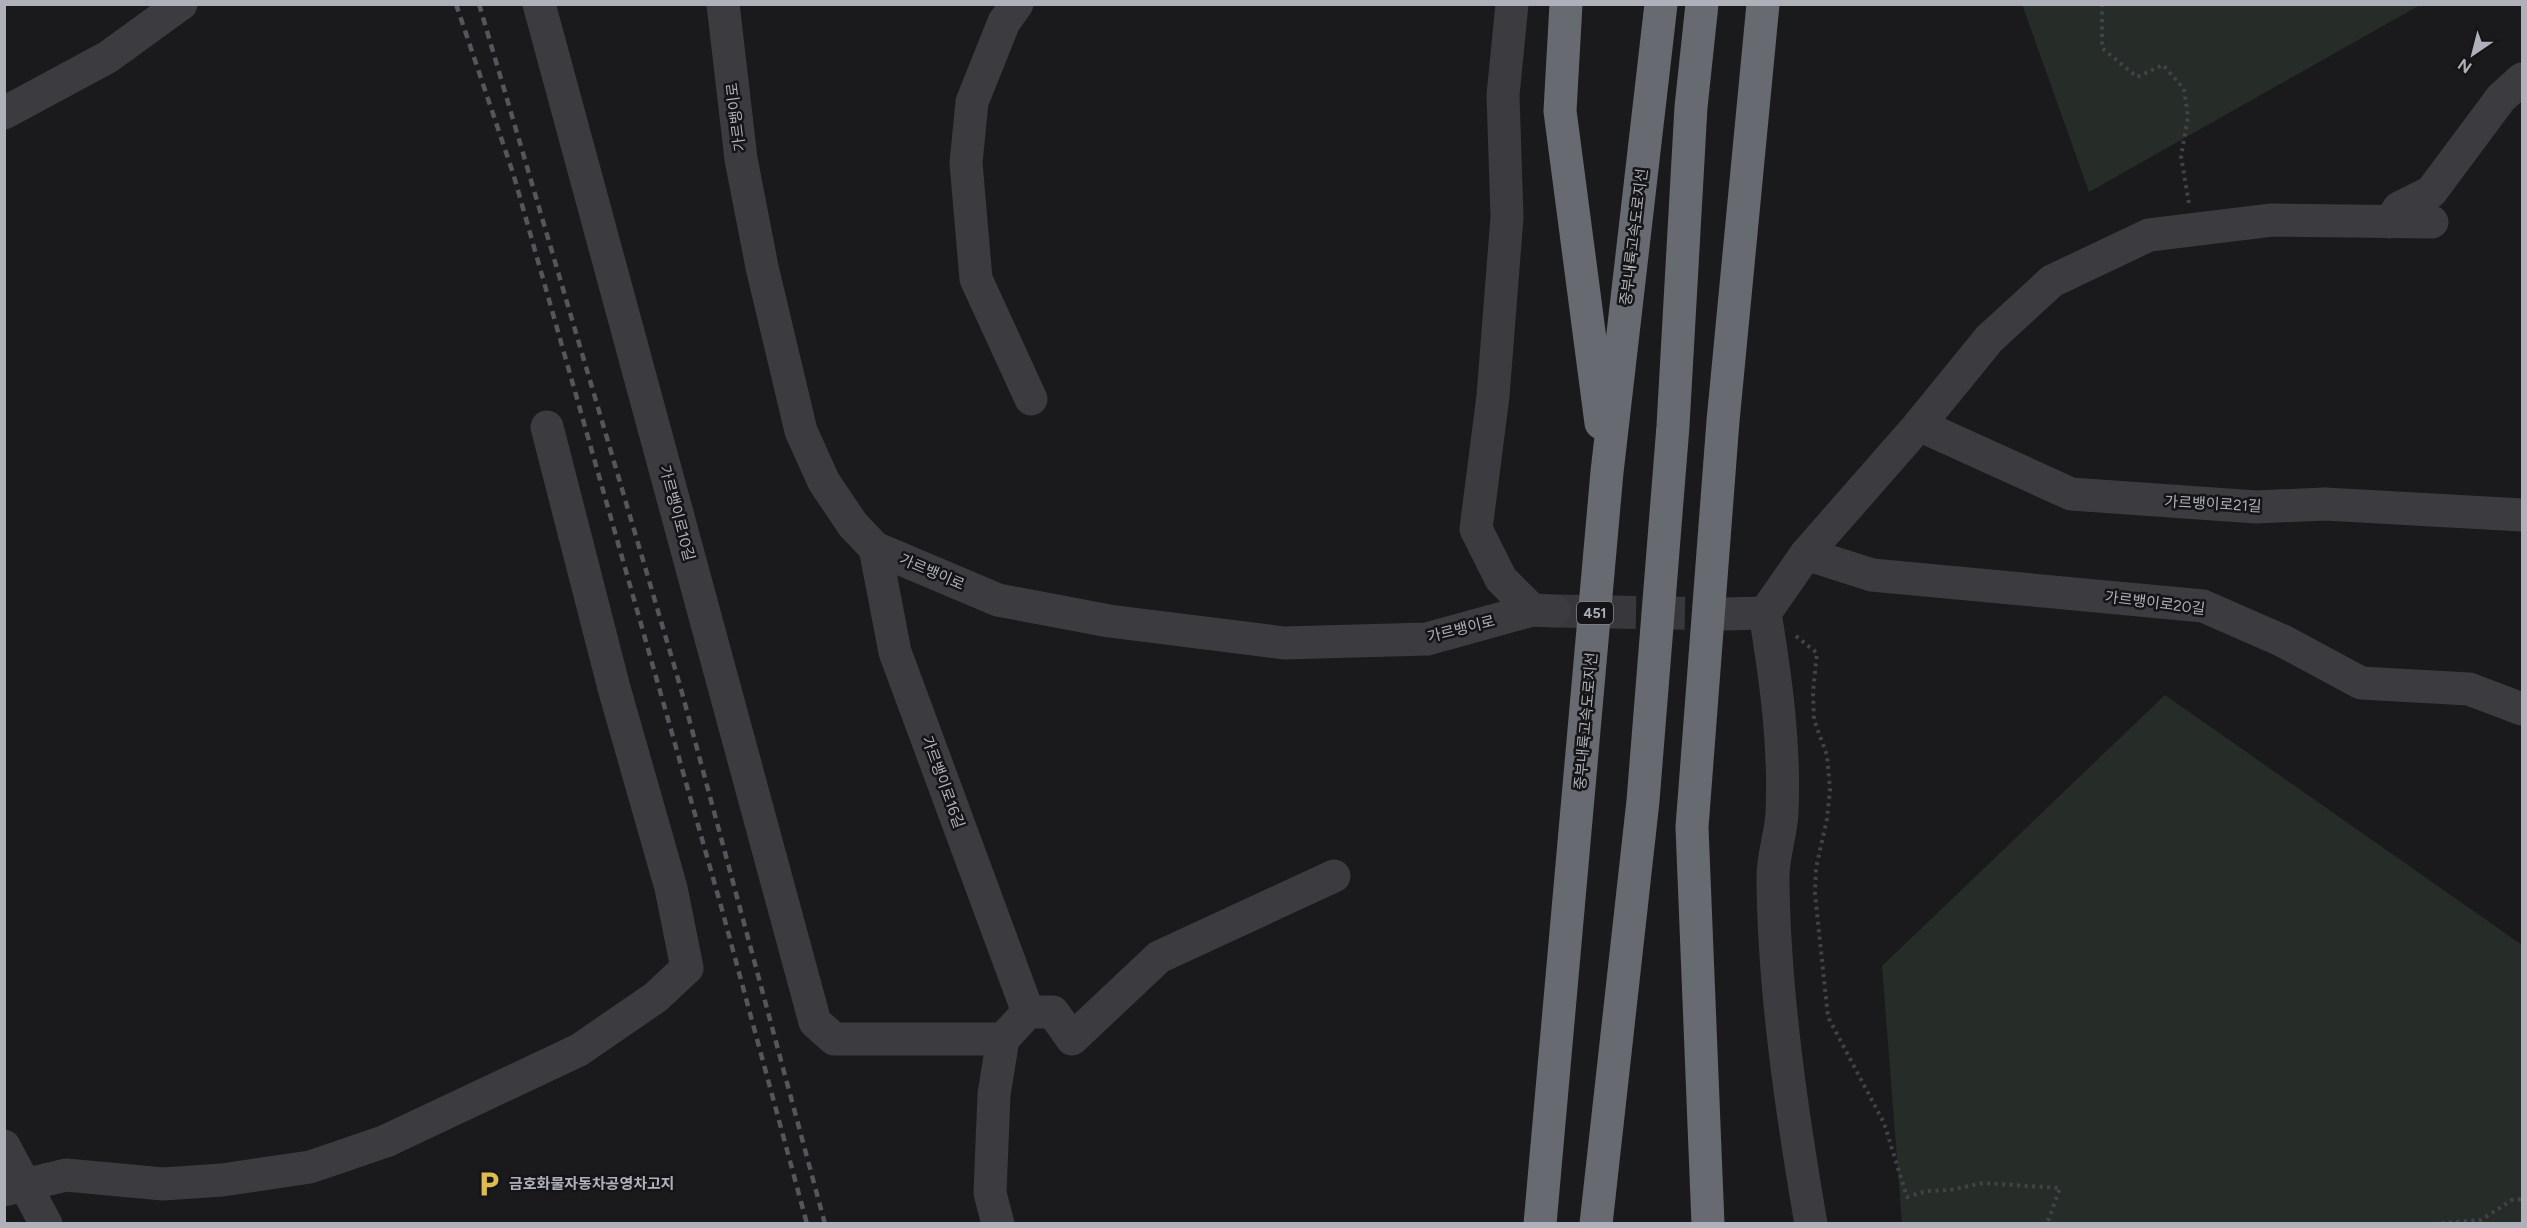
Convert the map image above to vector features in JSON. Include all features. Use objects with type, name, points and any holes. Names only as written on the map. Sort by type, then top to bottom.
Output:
[{"type":"highway","points":[[1566,4],[1560,111],[1607,472]]},
{"type":"highway","name":"중부내륙고속도로지선","points":[[1540,1224],[1607,472],[1661,4]]},
{"type":"highway","points":[[1596,1224],[1643,801],[1673,426],[1691,107],[1702,4]]},
{"type":"highway","points":[[1708,1224],[1692,827],[1723,421],[1763,4]]},
{"type":"street","points":[[4,113],[108,57],[181,4]]},
{"type":"street","name":"가르뱅이로10길","points":[[539,4],[815,1022],[834,1039],[1003,1039]]},
{"type":"street","name":"가르뱅이로","points":[[723,4],[741,159],[762,267],[801,431],[824,482],[853,525],[875,548],[998,600],[1109,621],[1284,643],[1427,639],[1543,611],[1502,579],[1476,529],[1493,396],[1507,217],[1503,95],[1512,4]]},
{"type":"street","points":[[1017,4],[1004,22],[972,102],[966,163],[976,279],[1031,399]]},
{"type":"street","points":[[2390,222],[2399,208],[2431,192],[2501,98],[2523,80]]},
{"type":"street","points":[[1811,1224],[1787,1057],[1776,947],[1772,877],[1782,814],[1778,622],[1806,554],[1919,425],[1989,339],[2052,281],[2148,235],[2272,220],[2432,222]]},
{"type":"street","name":"가르뱅이로21길","points":[[1919,425],[2071,494],[2256,507],[2325,504],[2523,516]]},
{"type":"street","points":[[15,1186],[66,1175],[163,1184],[222,1180],[310,1167],[386,1141],[579,1050],[656,997],[687,968],[671,888],[614,688],[547,428]]},
{"type":"street","name":"가르뱅이로16길","points":[[875,548],[895,652],[1028,1012]]},
{"type":"street","name":"가르뱅이로20길","points":[[1806,554],[1872,575],[2203,606],[2283,642],[2361,683],[2469,689],[2523,709]]},
{"type":"street","points":[[1723,614],[1778,622]]},
{"type":"street","points":[[998,1224],[990,1193],[994,1094],[1003,1039],[1028,1012],[1053,1012],[1072,1039],[1159,957],[1334,876]]},
{"type":"street","points":[[4,1146],[15,1186],[46,1224]]},
{"type":"path","points":[[2102,4],[2102,48],[2137,77],[2163,65],[2184,89],[2188,117],[2181,156],[2190,208]]},
{"type":"path","points":[[1778,622],[1817,653],[1813,692],[1814,720],[1827,755],[1830,790],[1827,819],[1816,868],[1815,894],[1827,1017],[1884,1123],[1907,1197],[1927,1191],[1950,1190],[1983,1183],[2060,1188],[2047,1224]]},
{"type":"path","points":[[2434,1224],[2481,1220],[2512,1200],[2523,1199]]},
{"type":"path","points":[[2398,1224],[2426,1224]]},
{"type":"shaded area","points":[[2022,4],[2420,4],[2420,5],[2089,192]]},
{"type":"shaded area","points":[[2165,695],[2522,945],[2522,1223],[1902,1223],[1882,966]]},
{"type":"tunnel","points":[[1554,611],[1723,614]]},
{"type":"railway","points":[[456,4],[513,173],[721,906],[807,1224]]},
{"type":"railway","points":[[479,4],[681,689],[825,1224]]},
{"type":"place","name":"금호화물자동차공영차고지","points":[[489,1184]]}]
